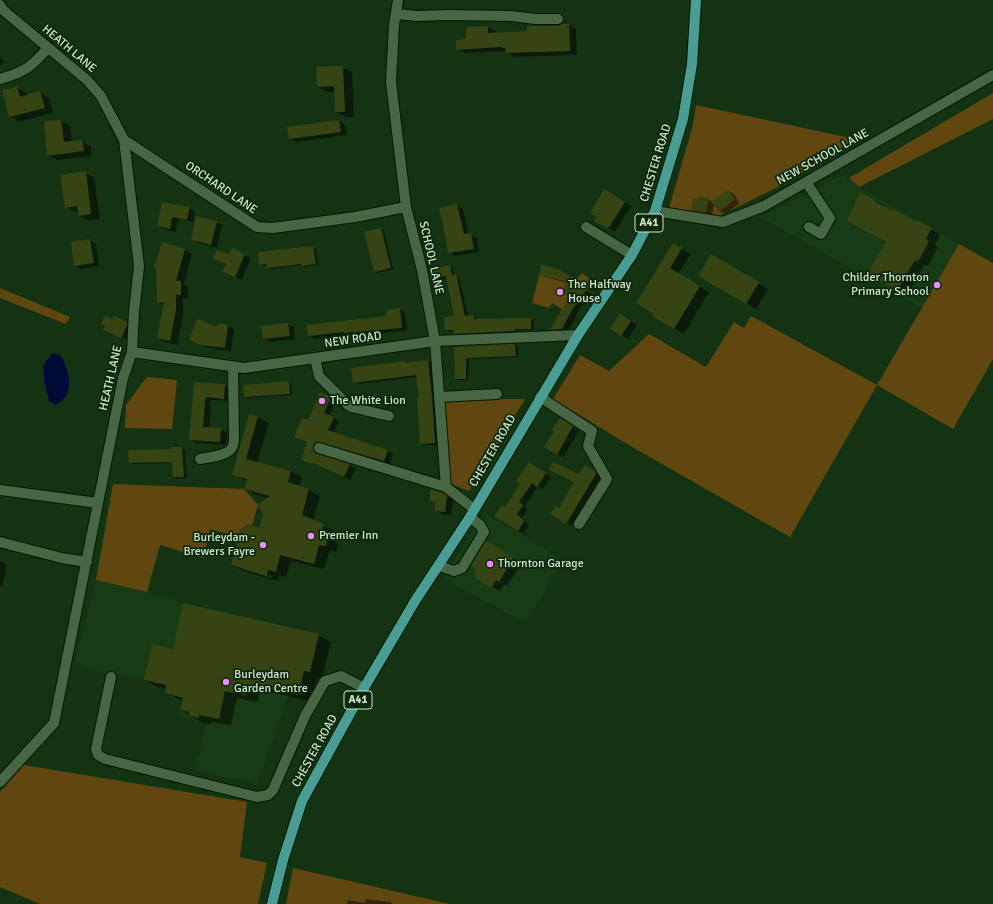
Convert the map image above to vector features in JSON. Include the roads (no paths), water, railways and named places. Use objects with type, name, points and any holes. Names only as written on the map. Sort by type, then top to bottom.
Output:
[{"type":"main road","name":"CHESTER ROAD","points":[[272,904],[283,860],[302,801],[364,688],[415,601],[472,513],[578,335],[632,255],[655,211],[683,119],[692,64],[696,0]]},
{"type":"street","name":"SCHOOL LANE","points":[[398,0],[391,82],[406,207],[422,270],[435,341],[438,397],[446,487]]},
{"type":"street","name":"HEATH LANE","points":[[0,5],[3,10],[87,80],[101,96],[124,140],[139,266],[134,312],[132,352],[123,378],[54,723],[0,782]]},
{"type":"street","points":[[396,14],[417,16],[511,16],[536,19],[558,19]]},
{"type":"street","points":[[0,79],[21,72],[36,61],[48,48]]},
{"type":"street","name":"NEW SCHOOL LANE","points":[[655,211],[723,222],[764,206],[993,75]]},
{"type":"street","name":"ORCHARD LANE","points":[[124,140],[257,227],[281,227],[355,217],[406,207]]},
{"type":"street","points":[[806,182],[830,218],[821,234],[809,227]]},
{"type":"street","points":[[586,227],[632,255]]},
{"type":"street","name":"NEW ROAD","points":[[132,352],[244,368],[435,341],[578,335]]},
{"type":"street","points":[[315,358],[319,376],[347,404],[389,416]]},
{"type":"street","points":[[200,459],[217,456],[229,451],[233,445],[233,366]]},
{"type":"street","points":[[438,397],[498,394]]},
{"type":"street","points":[[540,397],[592,431],[588,446],[607,479],[579,524]]},
{"type":"street","points":[[319,448],[446,487],[472,513],[484,532],[462,568],[454,571],[439,566]]},
{"type":"street","points":[[0,490],[98,503]]},
{"type":"street","points":[[0,542],[62,558],[86,562]]},
{"type":"street","points":[[111,676],[96,749],[98,755],[105,759],[257,797],[268,795],[273,790],[305,716],[324,681],[341,676],[364,688]]},
{"type":"place","name":"Childer Thornton Primary School","points":[[937,285]]},
{"type":"place","name":"The Halfway House","points":[[560,292]]},
{"type":"place","name":"The White Lion","points":[[322,401]]},
{"type":"place","name":"Premier Inn","points":[[311,536]]},
{"type":"place","name":"Burleydam - Brewers Fayre","points":[[263,545]]},
{"type":"place","name":"Thornton Garage","points":[[490,564]]},
{"type":"place","name":"Burleydam Garden Centre","points":[[226,682]]}]
